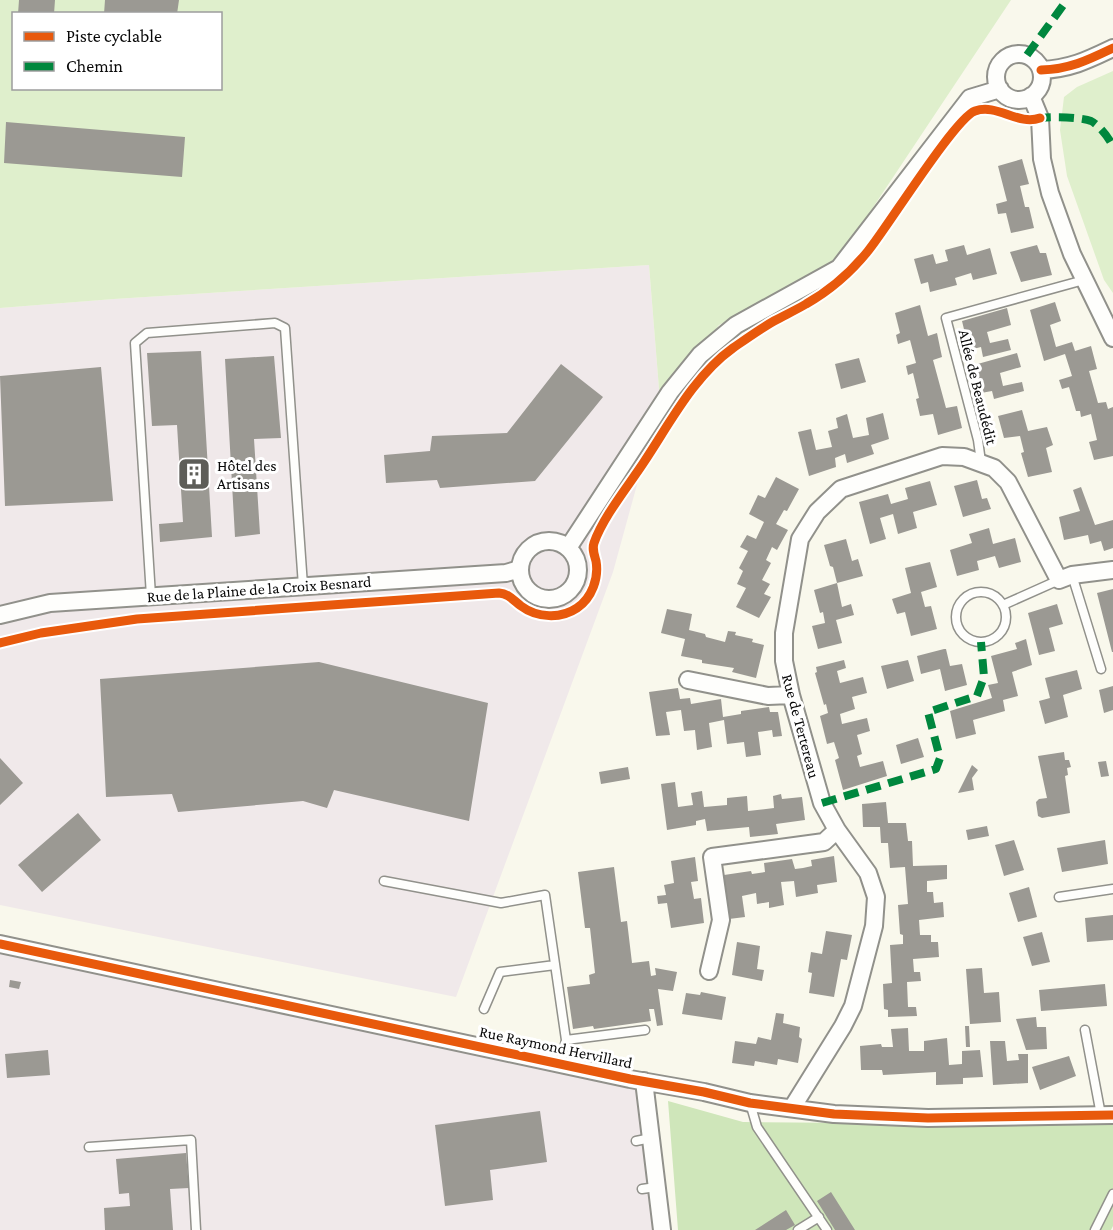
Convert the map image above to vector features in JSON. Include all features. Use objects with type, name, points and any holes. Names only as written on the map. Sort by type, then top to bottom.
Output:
[{"type":"street","points":[[1041,70],[1061,69],[1081,63],[1113,48]]},
{"type":"street","points":[[1027,55],[1038,64],[1041,70],[1040,87],[1031,96],[1023,99],[1014,99],[1006,95],[997,84],[997,71],[1009,56],[1027,55]]},
{"type":"street","points":[[568,548],[670,393],[700,355],[736,325],[839,268],[970,98],[1000,89]]},
{"type":"street","points":[[1031,96],[1040,118],[1045,179],[1072,254],[1113,338]]},
{"type":"street","name":"Rue de Tertereau","points":[[792,1108],[853,1006],[874,926],[876,897],[868,873],[837,830],[822,803],[791,694],[784,661],[784,633],[800,539],[817,512],[841,489],[942,456],[964,457],[994,468],[1008,482],[1065,577]]},
{"type":"street","points":[[548,540],[559,542],[568,548],[575,556],[578,566],[573,586],[566,594],[556,598],[535,595],[527,589],[520,569],[522,558],[528,549],[548,540]]},
{"type":"street","name":"Rue de la Plaine de la Croix Besnard","points":[[0,615],[50,603],[506,573],[520,569]]},
{"type":"street","points":[[1065,577],[1113,570]]},
{"type":"street","points":[[688,680],[768,696],[791,694]]},
{"type":"street","points":[[709,971],[721,920],[712,857],[824,842],[837,830]]},
{"type":"street","name":"Rue Raymond Hervillard","points":[[0,944],[750,1103],[834,1114],[928,1118],[1107,1115]]},
{"type":"street","points":[[644,1081],[644,1139],[649,1188],[662,1230]]},
{"type":"lane","name":"Allée de Beaudédit","points":[[981,462],[978,440],[946,318],[1084,280]]},
{"type":"lane","points":[[152,596],[135,343],[147,333],[275,323],[285,328],[303,586]]},
{"type":"lane","points":[[1003,605],[1065,577],[1101,669]]},
{"type":"lane","points":[[989,593],[1003,605],[1005,621],[1002,629],[989,640],[972,641],[959,630],[956,613],[958,605],[972,594],[989,593]]},
{"type":"lane","points":[[384,881],[501,903],[545,895],[566,1040],[561,1063]]},
{"type":"lane","points":[[1059,897],[1113,889]]},
{"type":"lane","points":[[484,1009],[500,972],[555,965]]},
{"type":"lane","points":[[566,1040],[645,1030]]},
{"type":"lane","points":[[1085,1030],[1107,1115]]},
{"type":"lane","points":[[750,1103],[758,1127],[827,1230]]},
{"type":"lane","points":[[89,1147],[191,1140],[196,1230]]},
{"type":"lane","points":[[1095,1230],[1113,1194]]},
{"type":"lane","points":[[798,1230],[819,1217]]},
{"type":"shaded area","points":[[649,265],[660,401],[613,572],[456,997],[0,905],[0,308]]},
{"type":"shaded area","points":[[0,953],[648,1086],[661,1230],[0,1230]]},
{"type":"green space","points":[[0,0],[1011,0],[834,266],[719,325],[660,401],[649,265],[0,308]]},
{"type":"green space","points":[[1113,71],[1113,293],[1104,280],[1067,176],[1060,130],[1064,97],[1077,87]]},
{"type":"green space","points":[[668,1101],[743,1122],[1113,1125],[1113,1226],[1111,1230],[678,1230]]},
{"type":"building","points":[[19,0],[55,0],[54,12],[18,12]]},
{"type":"building","points":[[105,0],[179,0],[177,12],[104,12]]},
{"type":"building","points":[[6,122],[185,137],[182,177],[4,163]]},
{"type":"building","points":[[1022,159],[1029,184],[1020,186],[1025,207],[1029,207],[1034,228],[1011,233],[1006,213],[998,214],[996,204],[1007,201],[998,166]]},
{"type":"building","points":[[964,245],[967,255],[990,248],[997,274],[973,280],[971,273],[955,278],[957,285],[930,292],[928,282],[921,284],[914,259],[933,254],[936,264],[948,261],[945,250]]},
{"type":"building","points":[[1037,245],[1040,253],[1046,253],[1052,275],[1021,282],[1010,252]]},
{"type":"building","points":[[1055,302],[1061,321],[1050,325],[1056,347],[1072,342],[1075,351],[1091,346],[1097,369],[1089,371],[1098,403],[1106,402],[1108,409],[1113,407],[1113,456],[1094,460],[1089,442],[1097,440],[1091,414],[1081,417],[1080,411],[1076,411],[1069,387],[1062,389],[1059,380],[1072,376],[1065,354],[1044,361],[1030,310]]},
{"type":"building","points":[[920,305],[928,336],[937,333],[942,357],[933,360],[946,408],[957,406],[962,428],[938,435],[933,414],[920,416],[916,399],[919,398],[913,373],[908,375],[906,366],[916,363],[910,340],[898,344],[896,335],[900,333],[895,313]]},
{"type":"building","points":[[1007,308],[1011,325],[987,332],[990,343],[1008,339],[1011,350],[983,357],[981,347],[969,350],[962,321]]},
{"type":"building","name":"Hôtel des Artisans","points":[[201,351],[212,537],[160,542],[159,524],[183,522],[177,425],[152,426],[147,353]]},
{"type":"building","points":[[1017,353],[1021,367],[1000,373],[1003,386],[1022,382],[1024,391],[994,399],[992,391],[981,393],[974,365]]},
{"type":"building","name":"Hôtel des Artisans","points":[[274,356],[281,438],[254,439],[260,534],[235,537],[225,359]]},
{"type":"building","points":[[859,358],[866,382],[841,389],[835,364]]},
{"type":"building","points":[[561,364],[603,397],[535,481],[440,488],[437,480],[386,483],[384,455],[430,451],[432,436],[507,433]]},
{"type":"building","points":[[101,367],[113,501],[5,506],[0,376]]},
{"type":"building","points":[[1022,410],[1028,431],[1047,427],[1053,445],[1046,448],[1052,472],[1028,477],[1021,453],[1024,452],[1020,436],[1004,438],[998,416]]},
{"type":"building","points":[[883,413],[889,439],[871,445],[874,454],[847,463],[845,454],[835,458],[836,467],[809,476],[798,432],[811,429],[816,450],[832,447],[828,431],[838,428],[836,418],[847,414],[853,438],[869,435],[866,418]]},
{"type":"building","points":[[776,477],[799,489],[787,511],[784,510],[776,524],[788,530],[777,550],[772,547],[766,560],[771,563],[762,580],[770,584],[764,594],[771,597],[759,618],[736,607],[746,588],[737,584],[743,571],[739,568],[748,551],[740,547],[747,535],[756,539],[764,522],[749,514],[758,495],[765,498]]},
{"type":"building","points":[[977,480],[982,499],[987,498],[991,509],[963,517],[954,486]]},
{"type":"building","points":[[930,481],[937,505],[913,512],[917,528],[898,534],[893,514],[880,518],[886,539],[870,544],[859,502],[888,494],[891,504],[908,499],[905,488]]},
{"type":"building","points":[[1081,487],[1095,525],[1113,520],[1113,548],[1104,551],[1101,541],[1090,544],[1088,535],[1064,540],[1059,517],[1080,511],[1073,490]]},
{"type":"building","points":[[989,528],[993,544],[1015,538],[1021,562],[999,568],[995,556],[977,561],[979,570],[957,576],[950,550],[972,543],[969,534]]},
{"type":"building","points":[[846,539],[852,561],[858,559],[863,576],[837,583],[824,545]]},
{"type":"building","points":[[930,562],[937,587],[921,592],[925,607],[931,606],[937,629],[911,636],[905,612],[897,614],[892,599],[911,593],[905,568]]},
{"type":"building","points":[[837,583],[842,607],[851,604],[854,615],[836,620],[842,643],[818,649],[812,626],[825,623],[814,590]]},
{"type":"building","points":[[1113,589],[1113,652],[1112,652],[1097,593]]},
{"type":"building","points":[[1057,604],[1063,624],[1049,628],[1055,651],[1039,655],[1028,613]]},
{"type":"building","points":[[667,609],[692,614],[689,630],[705,634],[706,637],[725,642],[728,631],[736,632],[735,635],[753,639],[752,642],[764,645],[756,678],[732,672],[734,668],[702,663],[702,660],[681,656],[685,639],[661,633]]},
{"type":"building","points":[[1026,639],[1032,665],[1012,672],[1018,696],[1003,700],[1005,711],[973,720],[976,734],[956,739],[950,711],[992,698],[988,685],[998,683],[991,656],[1017,649],[1015,643]]},
{"type":"building","points":[[946,649],[950,666],[962,664],[967,685],[945,691],[940,669],[921,674],[917,656]]},
{"type":"building","points":[[844,660],[846,668],[837,671],[840,683],[863,677],[867,693],[852,697],[855,709],[840,714],[842,724],[867,718],[870,731],[857,735],[862,754],[857,756],[860,767],[883,761],[887,776],[843,790],[835,760],[839,758],[834,742],[827,744],[820,716],[828,713],[815,673],[817,672],[816,667]]},
{"type":"building","points":[[908,660],[914,681],[887,689],[881,666]]},
{"type":"building","points":[[319,662],[488,703],[469,821],[334,790],[327,808],[303,801],[178,812],[172,794],[106,797],[100,679]]},
{"type":"building","points":[[1077,670],[1082,689],[1063,695],[1068,717],[1045,724],[1039,701],[1050,698],[1045,678]]},
{"type":"building","points":[[1113,686],[1113,710],[1104,713],[1099,690]]},
{"type":"building","points":[[678,688],[680,699],[690,698],[691,704],[721,699],[723,717],[741,714],[741,711],[769,707],[770,712],[778,712],[782,736],[773,737],[772,730],[758,732],[761,755],[746,757],[744,742],[727,744],[724,720],[709,723],[712,747],[697,750],[695,730],[684,731],[681,710],[666,712],[670,735],[656,736],[649,692]]},
{"type":"building","points":[[918,738],[924,757],[901,764],[896,745]]},
{"type":"building","points":[[1064,752],[1065,760],[1069,760],[1071,767],[1067,768],[1068,775],[1065,776],[1070,813],[1042,818],[1038,816],[1036,802],[1047,798],[1038,756]]},
{"type":"building","points":[[0,758],[23,783],[0,805]]},
{"type":"building","points":[[1106,761],[1109,776],[1101,777],[1098,762]]},
{"type":"building","points":[[972,765],[978,770],[972,778],[974,790],[958,793]]},
{"type":"building","points":[[628,767],[630,779],[601,784],[599,772]]},
{"type":"building","points":[[675,782],[678,807],[693,805],[691,793],[702,791],[704,807],[727,805],[727,798],[747,796],[748,811],[774,808],[773,796],[781,794],[782,799],[802,797],[805,820],[776,824],[778,834],[750,837],[749,827],[707,831],[705,819],[696,821],[696,825],[667,830],[661,784]]},
{"type":"building","points":[[886,802],[888,823],[906,823],[908,841],[912,841],[913,866],[947,865],[947,879],[927,881],[927,892],[933,892],[934,903],[943,902],[944,917],[919,920],[920,935],[931,935],[931,942],[938,942],[939,957],[913,959],[914,972],[920,972],[921,981],[907,982],[908,1007],[916,1007],[917,1016],[888,1017],[888,1010],[884,1009],[883,984],[892,983],[890,945],[903,944],[898,905],[908,904],[905,867],[890,868],[888,843],[881,843],[880,827],[863,827],[862,804]]},
{"type":"building","points":[[78,813],[101,840],[42,892],[18,865]]},
{"type":"building","points":[[987,826],[989,836],[968,840],[966,830]]},
{"type":"building","points":[[1014,840],[1024,870],[1004,876],[995,845]]},
{"type":"building","points":[[1105,840],[1108,864],[1062,872],[1057,848]]},
{"type":"building","points":[[834,856],[837,882],[817,885],[818,893],[796,897],[794,881],[781,882],[784,905],[769,908],[769,902],[757,904],[756,893],[742,896],[745,917],[729,919],[724,875],[751,871],[752,874],[765,872],[764,863],[792,859],[795,869],[803,868],[812,866],[811,860]]},
{"type":"building","points":[[695,857],[698,881],[691,882],[694,899],[701,898],[704,923],[671,928],[667,903],[658,904],[657,896],[666,895],[664,885],[674,883],[671,861]]},
{"type":"building","points":[[614,867],[621,922],[627,921],[632,963],[649,961],[651,976],[656,975],[655,968],[677,972],[673,991],[658,989],[663,1025],[657,1026],[654,1009],[649,1009],[651,1021],[594,1029],[593,1026],[573,1029],[567,987],[590,984],[589,975],[595,973],[590,928],[585,928],[578,872]]},
{"type":"building","points":[[1029,887],[1037,917],[1018,922],[1009,893]]},
{"type":"building","points":[[1113,915],[1113,940],[1087,942],[1085,918]]},
{"type":"building","points":[[826,931],[852,935],[847,960],[841,959],[834,997],[809,993],[812,973],[808,972],[811,952],[822,954]]},
{"type":"building","points":[[1042,932],[1050,962],[1032,966],[1023,937]]},
{"type":"building","points":[[737,942],[760,946],[757,969],[764,970],[762,981],[732,975]]},
{"type":"building","points":[[982,968],[984,993],[999,992],[1001,1022],[970,1024],[966,969]]},
{"type":"building","points":[[10,980],[21,982],[19,989],[9,987]]},
{"type":"building","points":[[1105,984],[1107,1006],[1041,1011],[1039,990]]},
{"type":"building","points":[[701,992],[726,997],[722,1020],[682,1014],[686,993],[700,995]]},
{"type":"building","points":[[776,1013],[784,1014],[783,1023],[800,1027],[799,1037],[802,1039],[798,1063],[778,1059],[777,1065],[755,1061],[754,1066],[732,1063],[735,1041],[756,1044],[758,1037],[771,1040]]},
{"type":"building","points":[[1036,1017],[1037,1027],[1046,1027],[1047,1049],[1026,1050],[1016,1019]]},
{"type":"building","points":[[965,1026],[969,1026],[970,1047],[966,1047]]},
{"type":"building","points":[[908,1028],[909,1051],[924,1051],[924,1041],[947,1038],[949,1065],[962,1064],[962,1051],[980,1050],[983,1077],[963,1078],[963,1084],[936,1085],[936,1072],[883,1075],[882,1070],[861,1070],[860,1046],[881,1044],[882,1047],[893,1047],[891,1029]]},
{"type":"building","points":[[990,1041],[1005,1041],[1007,1061],[1019,1060],[1018,1054],[1028,1054],[1028,1083],[993,1085]]},
{"type":"building","points":[[48,1050],[50,1075],[7,1078],[5,1054]]},
{"type":"building","points":[[1069,1056],[1076,1076],[1040,1090],[1032,1067]]},
{"type":"building","points":[[540,1111],[547,1162],[490,1170],[493,1200],[445,1206],[435,1125]]},
{"type":"building","points":[[186,1153],[189,1188],[170,1189],[173,1230],[105,1230],[104,1208],[130,1206],[129,1193],[119,1194],[116,1159]]},
{"type":"building","points":[[831,1192],[855,1230],[835,1230],[817,1201]]},
{"type":"building","points":[[786,1210],[795,1225],[786,1230],[755,1230]]},
{"type":"marked path","points":[[1027,55],[1067,0]]},
{"type":"marked path","points":[[1036,119],[1063,117],[1091,121],[1104,132],[1113,147]]},
{"type":"marked path","points":[[822,803],[936,769],[940,758],[928,712],[977,696],[984,677],[981,642]]},
{"type":"cycle path","points":[[1041,70],[1070,66],[1113,48]]},
{"type":"cycle path","points":[[0,643],[41,633],[137,619],[499,593],[508,596],[534,613],[549,616],[571,612],[587,599],[593,587],[597,567],[593,545],[598,533],[684,401],[706,372],[733,348],[769,324],[815,299],[847,274],[868,251],[937,152],[965,118],[983,109],[1024,119],[1040,118]]},
{"type":"cycle path","points":[[0,944],[750,1103],[834,1114],[928,1118],[1113,1115]]},
{"type":"place","name":"Hôtel des Artisans","points":[[194,474]]}]
